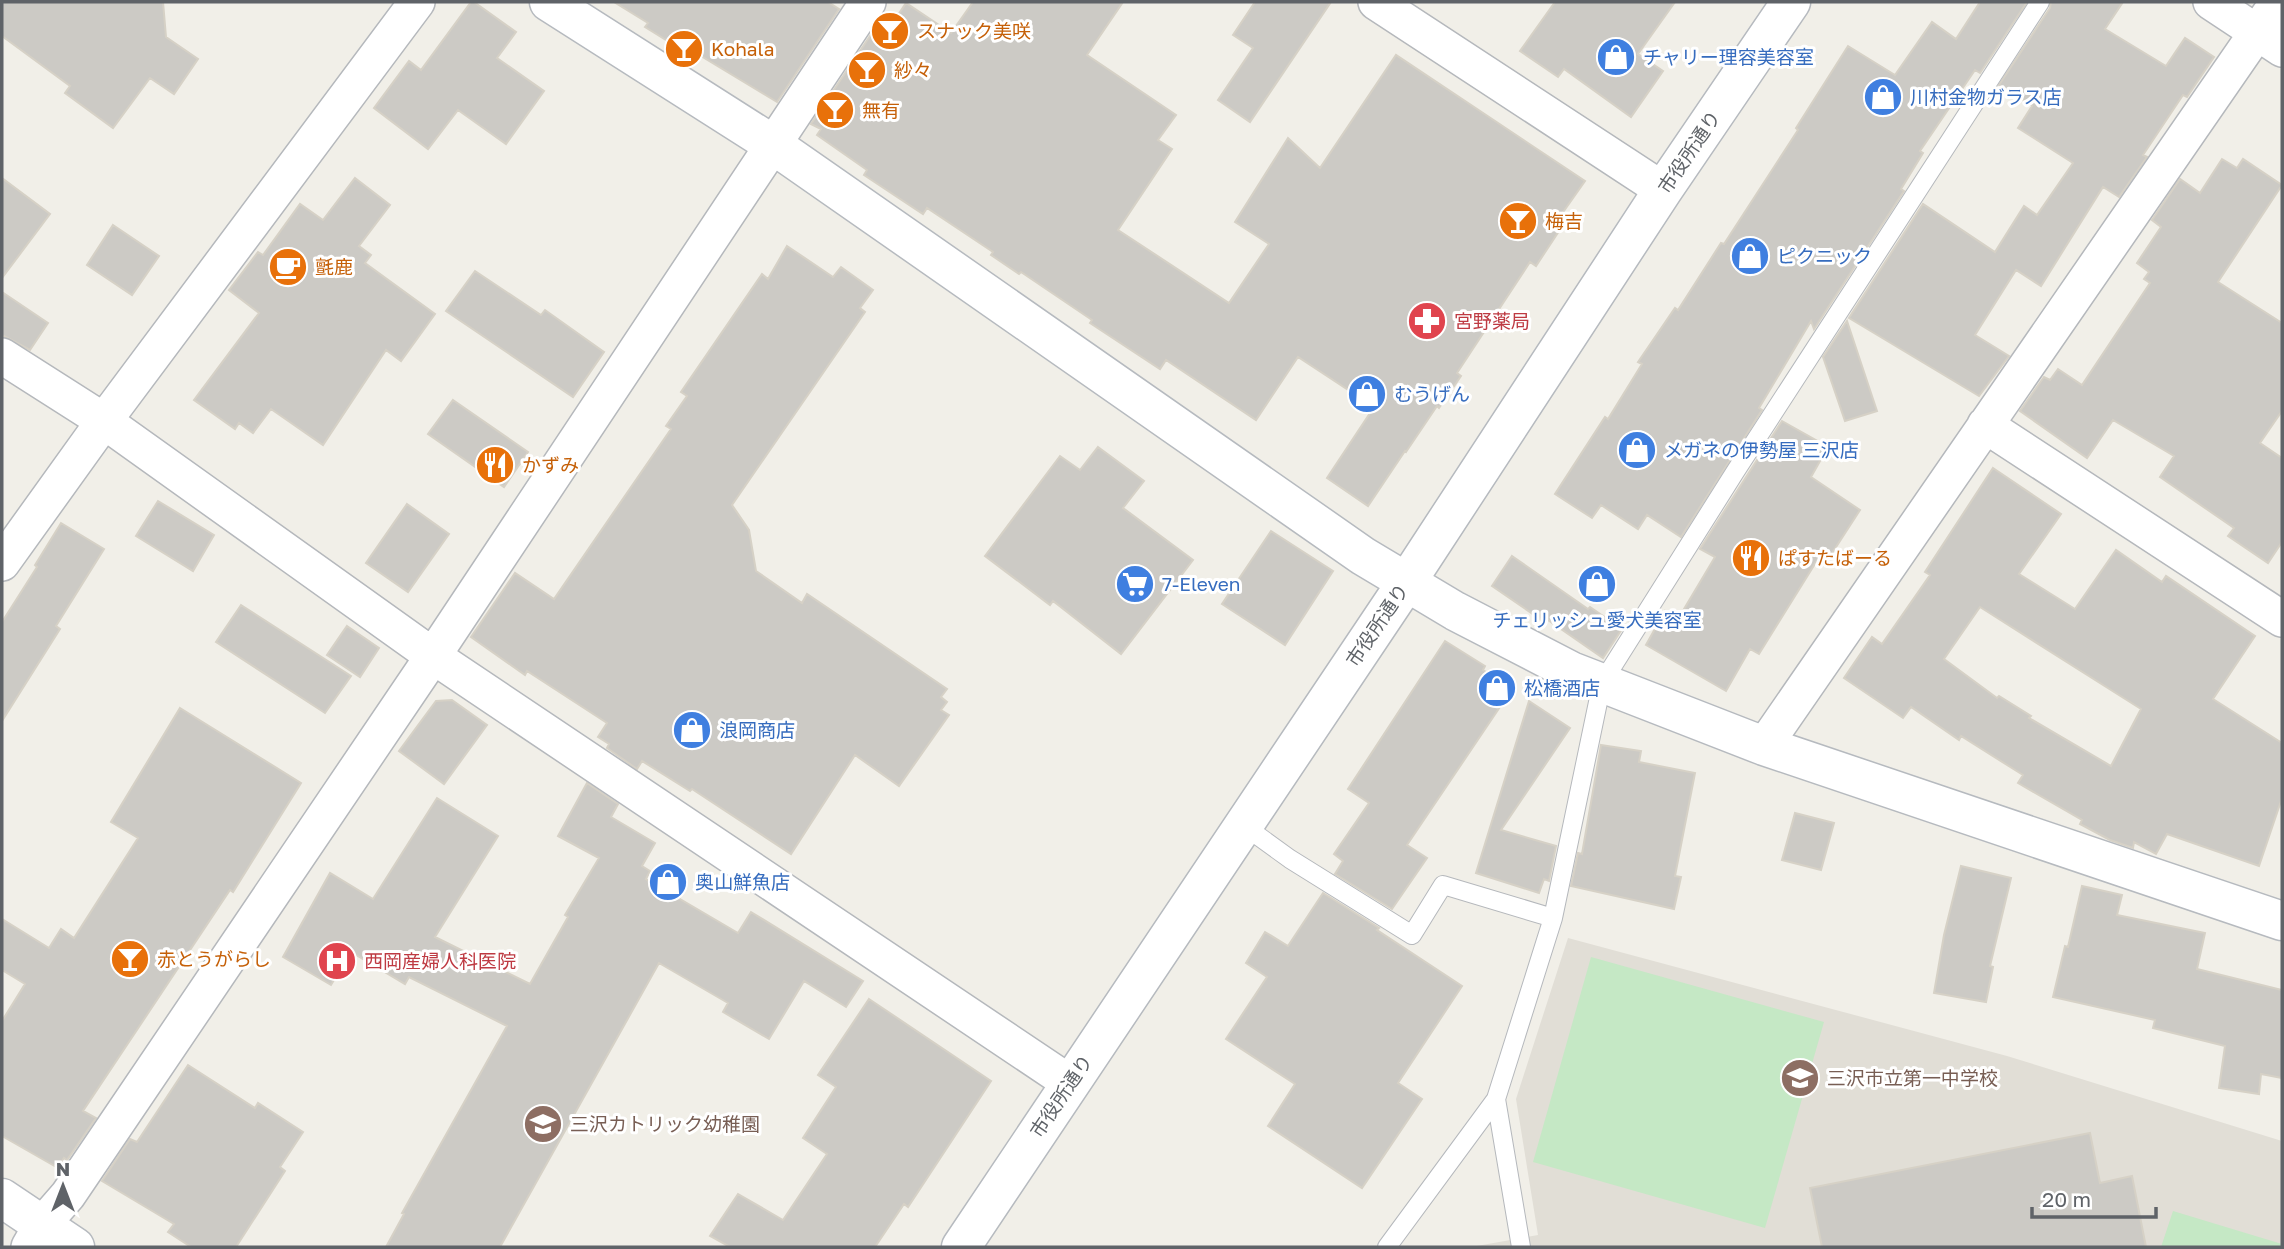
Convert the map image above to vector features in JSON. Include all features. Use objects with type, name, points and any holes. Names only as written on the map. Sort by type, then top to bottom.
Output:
[{"type":"street","points":[[2,563],[104,421],[417,2]]},
{"type":"street","points":[[549,2],[772,144],[1340,540],[1406,583],[1571,671],[1764,746],[2282,921]]},
{"type":"street","points":[[35,1237],[76,1184],[433,656],[868,2]]},
{"type":"street","points":[[1376,2],[1663,190]]},
{"type":"street","name":"市役所通り","points":[[961,1247],[1406,583],[1663,190],[1791,2]]},
{"type":"street","points":[[2211,2],[2270,40]]},
{"type":"street","points":[[1764,746],[1985,425],[2270,40],[2278,2]]},
{"type":"street","points":[[2,356],[104,421],[433,656],[1070,1083]]},
{"type":"street","points":[[1985,425],[2282,619]]},
{"type":"street","points":[[2,1198],[35,1237],[75,1247]]},
{"type":"lane","points":[[1387,1247],[1496,1099],[1553,918],[1602,683],[1735,472],[2040,2]]},
{"type":"lane","points":[[1243,825],[1290,859],[1412,935],[1443,885],[1553,918]]},
{"type":"lane","points":[[1496,1099],[1521,1247]]},
{"type":"shaded area","name":"三沢市立第一中学校","points":[[1568,938],[2007,1056],[2282,1141],[2282,1247],[1471,1247],[1538,1235],[1516,1099]]},
{"type":"green space","points":[[1591,957],[1824,1022],[1765,1228],[1533,1162]]},
{"type":"green space","points":[[2173,1211],[2282,1244],[2282,1247],[2161,1247]]},
{"type":"building","points":[[2,2],[163,2],[166,37],[198,59],[174,94],[150,78],[113,128],[65,93],[70,86],[2,36]]},
{"type":"building","points":[[471,2],[516,32],[497,58],[544,91],[506,144],[458,110],[428,149],[374,108],[409,61],[421,70]]},
{"type":"building","points":[[614,2],[828,2],[839,9],[777,102],[681,44],[679,48],[645,27],[648,23]]},
{"type":"building","points":[[973,2],[1123,2],[1087,55],[1176,115],[1158,140],[1172,149],[1118,230],[1229,303],[1269,244],[1235,222],[1288,138],[1320,168],[1396,55],[1585,181],[1559,218],[1565,222],[1536,266],[1530,262],[1457,373],[1461,376],[1368,506],[1327,478],[1374,407],[1298,357],[1256,420],[1166,360],[1160,369],[1090,323],[1092,320],[1021,272],[1019,274],[991,255],[993,252],[927,208],[923,214],[864,175],[867,170],[817,135],[821,129],[811,124],[874,30],[884,36],[906,3],[951,33]]},
{"type":"building","points":[[1255,2],[1331,2],[1250,122],[1218,100],[1253,48],[1233,35]]},
{"type":"building","points":[[1555,2],[1675,2],[1638,54],[1663,71],[1631,117],[1564,69],[1558,77],[1520,51]]},
{"type":"building","points":[[1980,2],[2027,2],[1980,73],[1975,70],[1920,151],[1923,153],[1901,189],[1904,191],[1814,329],[1811,321],[1759,408],[1762,410],[1681,537],[1647,515],[1638,529],[1601,505],[1592,518],[1555,494],[1605,417],[1608,419],[1642,364],[1638,362],[1675,308],[1678,310],[1721,243],[1724,244],[1798,130],[1796,128],[1848,46],[1895,75],[1932,22],[1956,39]]},
{"type":"building","points":[[2051,2],[2123,2],[2105,29],[2166,66],[2185,38],[2214,57],[2187,97],[2183,95],[2143,155],[2147,157],[2119,197],[2103,187],[2041,286],[2016,270],[1975,335],[2009,356],[1979,396],[1849,318],[1923,204],[1995,252],[2024,206],[2037,215],[2073,163],[2018,128],[2032,106],[1999,85],[2050,8]]},
{"type":"building","points":[[2222,159],[2237,168],[2243,159],[2282,185],[2218,282],[2282,323],[2282,411],[2260,443],[2282,458],[2282,542],[2268,563],[2228,536],[2234,528],[2160,477],[2174,456],[2113,420],[2087,458],[2020,411],[2044,377],[2050,380],[2058,369],[2082,385],[2150,283],[2144,279],[2149,272],[2137,263],[2161,227],[2152,220],[2180,179],[2200,193]]},
{"type":"building","points":[[2,178],[50,214],[2,278]]},
{"type":"building","points":[[355,178],[390,205],[359,246],[371,255],[365,263],[435,314],[401,361],[386,350],[323,445],[271,409],[253,433],[239,423],[235,429],[194,400],[259,313],[229,290],[258,252],[263,255],[300,204],[323,220]]},
{"type":"building","points":[[113,225],[159,256],[132,295],[87,265]]},
{"type":"building","points":[[787,246],[833,277],[841,267],[873,290],[860,308],[865,312],[732,505],[749,530],[756,571],[802,603],[807,594],[947,689],[941,697],[947,702],[941,710],[949,715],[899,786],[855,755],[791,854],[692,789],[690,791],[642,761],[637,769],[607,748],[609,744],[598,737],[607,723],[527,671],[525,675],[471,637],[515,573],[554,599],[671,429],[666,426],[687,396],[681,392],[762,274],[768,279]]},
{"type":"building","points":[[475,271],[541,315],[545,310],[604,352],[573,397],[446,311]]},
{"type":"building","points":[[2,292],[48,323],[30,350],[2,335]]},
{"type":"building","points":[[1847,321],[1877,411],[1845,421],[1823,357]]},
{"type":"building","points":[[453,400],[528,452],[504,487],[428,434]]},
{"type":"building","points":[[1782,421],[1828,447],[1811,477],[1860,510],[1825,564],[1818,559],[1759,654],[1750,649],[1726,691],[1646,645],[1665,611],[1678,619],[1715,557],[1700,549]]},
{"type":"building","points":[[1098,447],[1144,481],[1123,508],[1193,560],[1121,654],[1053,601],[1050,605],[985,556],[1060,456],[1080,470]]},
{"type":"building","points":[[1993,468],[2061,514],[2019,574],[2075,609],[2116,550],[2162,582],[2166,576],[2255,636],[2213,699],[2282,743],[2282,798],[2259,866],[2167,834],[2156,854],[2134,842],[2133,848],[2110,840],[2080,824],[2082,820],[2018,783],[2023,775],[1961,736],[1959,740],[1911,707],[1903,718],[1844,678],[1872,637],[1882,644],[1930,575],[1925,572]],"holes":[[[1980,607],[2141,709],[2111,766],[2029,718],[2031,716],[1999,696],[1997,698],[1944,659]]]},
{"type":"building","points":[[158,501],[214,535],[193,571],[136,536]]},
{"type":"building","points":[[407,504],[449,534],[408,592],[366,563]]},
{"type":"building","points":[[61,523],[104,549],[56,626],[60,629],[2,721],[2,622]]},
{"type":"building","points":[[1271,531],[1333,571],[1285,645],[1222,604]]},
{"type":"building","points":[[1512,556],[1588,609],[1590,607],[1622,629],[1603,658],[1492,586]]},
{"type":"building","points":[[241,605],[351,676],[325,713],[216,642]]},
{"type":"building","points":[[347,626],[379,648],[360,677],[327,655]]},
{"type":"building","points":[[1445,641],[1485,666],[1483,670],[1512,689],[1407,845],[1427,858],[1392,909],[1335,874],[1343,861],[1334,854],[1369,803],[1348,789]]},
{"type":"building","points":[[452,700],[487,725],[444,784],[399,751],[436,701]]},
{"type":"building","points":[[1529,701],[1570,728],[1501,830],[1556,846],[1549,881],[1544,879],[1539,893],[1476,873]]},
{"type":"building","points":[[180,708],[301,783],[233,892],[230,890],[83,1111],[96,1118],[67,1160],[64,1158],[58,1168],[2,1136],[2,1021],[25,984],[2,970],[2,919],[49,948],[61,929],[74,938],[138,838],[111,822]]},
{"type":"building","points":[[1601,745],[1641,751],[1639,762],[1695,773],[1675,876],[1681,877],[1674,909],[1571,886],[1578,853],[1582,854]]},
{"type":"building","points":[[587,783],[618,804],[611,817],[655,843],[642,866],[650,871],[646,879],[738,933],[751,912],[863,981],[846,1007],[804,981],[769,1039],[723,1012],[728,1003],[659,963],[500,1247],[386,1247],[404,1214],[402,1213],[507,1026],[409,977],[405,984],[351,952],[331,985],[283,957],[330,873],[373,899],[437,798],[498,836],[435,937],[530,984],[568,917],[565,915],[599,858],[558,836]]},
{"type":"building","points":[[1795,813],[1834,823],[1821,870],[1782,860]]},
{"type":"building","points":[[1961,866],[2011,878],[1990,966],[1993,967],[1986,1002],[1934,993],[1944,935]]},
{"type":"building","points":[[2082,886],[2122,895],[2117,915],[2205,933],[2197,969],[2282,990],[2282,1078],[2261,1074],[2259,1094],[2219,1088],[2225,1046],[2153,1028],[2155,1020],[2053,997]]},
{"type":"building","points":[[1323,893],[1462,986],[1398,1083],[1422,1099],[1362,1188],[1268,1126],[1295,1084],[1226,1039],[1267,977],[1246,963],[1265,932],[1288,946]]},
{"type":"building","points":[[869,999],[991,1081],[908,1207],[904,1204],[875,1247],[730,1247],[710,1236],[738,1194],[783,1220],[827,1154],[803,1138],[836,1087],[818,1075]]},
{"type":"building","points":[[188,1065],[255,1108],[258,1103],[303,1132],[280,1167],[285,1171],[236,1247],[191,1247],[168,1232],[174,1224],[102,1181],[130,1139],[137,1142]]},
{"type":"building","points":[[2090,1133],[2100,1183],[2132,1176],[2146,1247],[1822,1247],[1810,1188]]},
{"type":"place","name":"スナック美咲","points":[[890,31]]},
{"type":"place","name":"Kohala","points":[[684,49]]},
{"type":"place","name":"チャリー理容美容室","points":[[1616,57]]},
{"type":"place","name":"紗々","points":[[867,70]]},
{"type":"place","name":"川村金物ガラス店","points":[[1883,97]]},
{"type":"place","name":"無有","points":[[835,110]]},
{"type":"place","name":"梅吉","points":[[1518,221]]},
{"type":"place","name":"ピクニック","points":[[1750,256]]},
{"type":"place","name":"氈鹿","points":[[288,267]]},
{"type":"place","name":"宮野薬局","points":[[1427,321]]},
{"type":"place","name":"むうげん","points":[[1367,394]]},
{"type":"place","name":"メガネの伊勢屋 三沢店","points":[[1637,450]]},
{"type":"place","name":"かずみ","points":[[495,465]]},
{"type":"place","name":"ぱすたばーる","points":[[1751,558]]},
{"type":"place","name":"7-Eleven","points":[[1135,584]]},
{"type":"place","name":"チェリッシュ愛犬美容室","points":[[1597,584]]},
{"type":"place","name":"松橋酒店","points":[[1497,688]]},
{"type":"place","name":"浪岡商店","points":[[692,730]]},
{"type":"place","name":"奥山鮮魚店","points":[[668,882]]},
{"type":"place","name":"赤とうがらし","points":[[130,959]]},
{"type":"place","name":"西岡産婦人科医院","points":[[337,961]]},
{"type":"place","name":"三沢市立第一中学校","points":[[1800,1078]]},
{"type":"place","name":"三沢カトリック幼稚園","points":[[543,1124]]}]
